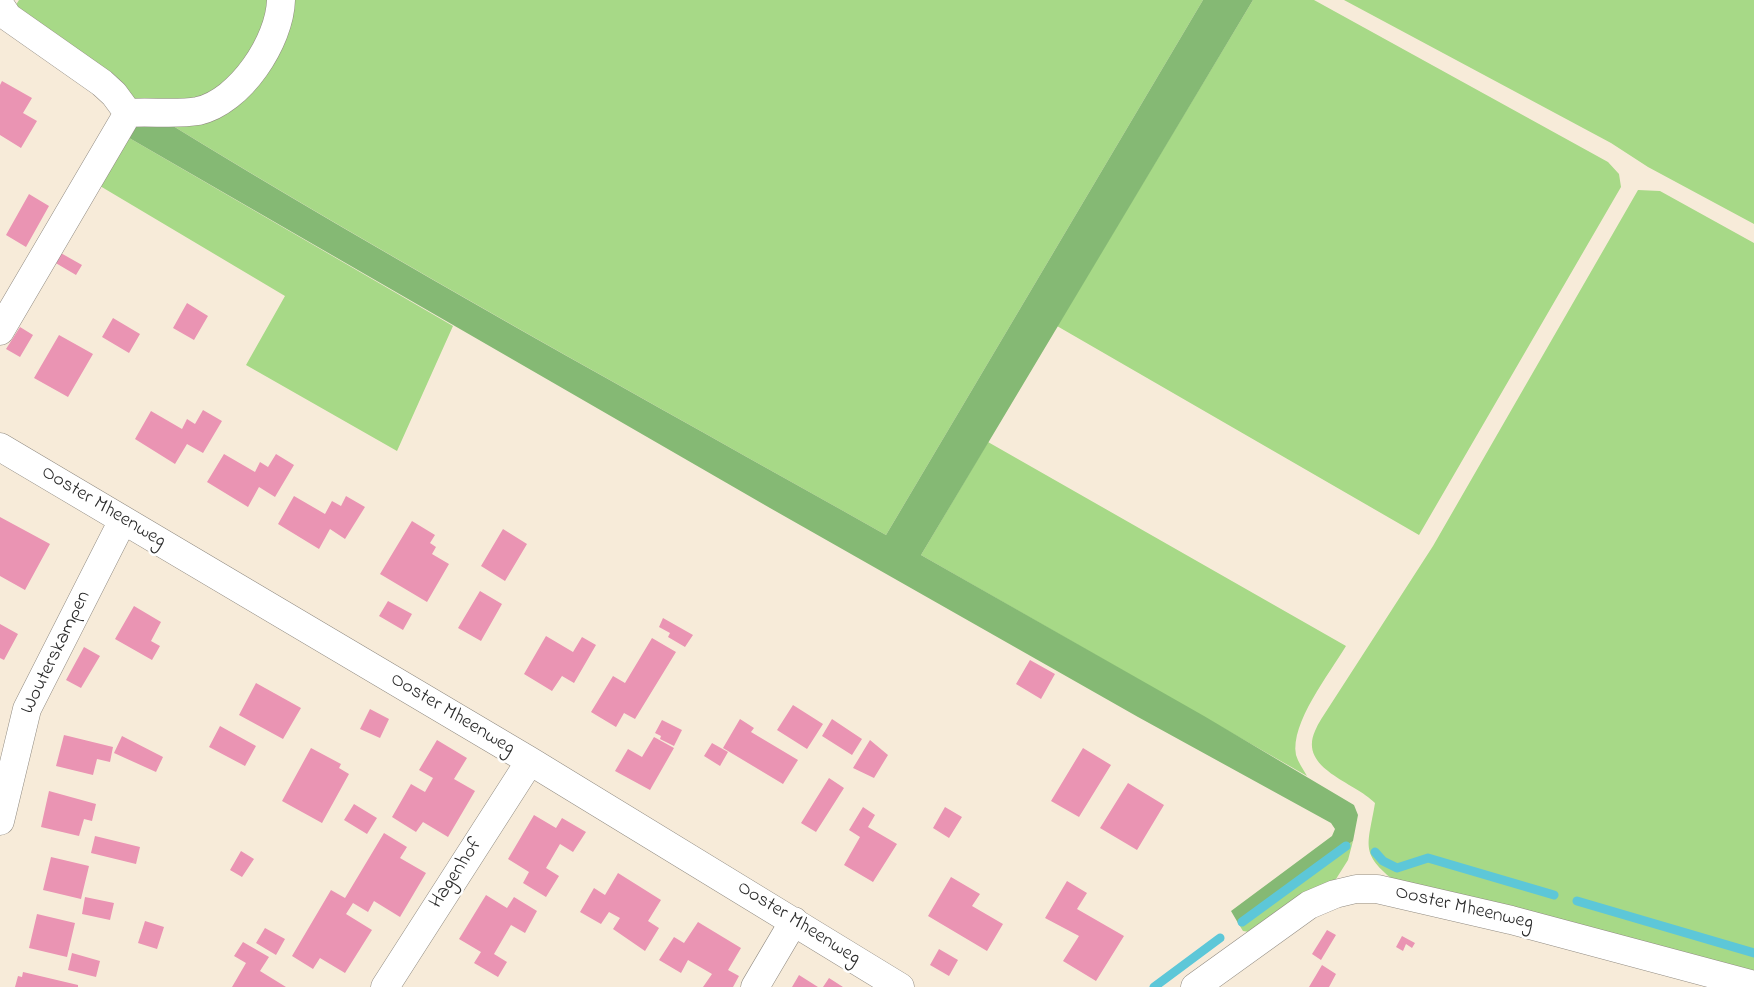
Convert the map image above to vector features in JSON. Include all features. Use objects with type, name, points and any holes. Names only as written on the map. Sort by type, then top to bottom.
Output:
[{"type":"street","points":[[128,113],[197,111],[217,104],[235,91],[270,42],[281,12],[281,0]]},
{"type":"street","points":[[0,5],[8,17],[102,83],[128,113]]},
{"type":"street","points":[[0,331],[128,113]]},
{"type":"street","name":"Ooster Mheenweg","points":[[0,447],[530,761],[900,987]]},
{"type":"street","name":"Wouterskampen","points":[[0,821],[27,709],[123,520]]},
{"type":"street","name":"Hagenhof","points":[[385,987],[530,761]]},
{"type":"street","name":"Ooster Mheenweg","points":[[1195,987],[1309,905],[1335,894],[1377,889],[1511,920],[1754,985]]},
{"type":"street","points":[[755,987],[794,921]]},
{"type":"green space","points":[[19,0],[275,0],[270,26],[214,98],[136,105],[12,11]]},
{"type":"green space","points":[[288,0],[1203,0],[886,535],[430,278],[160,118],[220,110]]},
{"type":"green space","points":[[1203,0],[1253,0],[921,555],[1204,716],[1354,805],[1358,815],[1353,841],[1238,923],[1231,911],[1332,836],[1335,829],[1331,823],[1138,717],[770,508],[124,135],[135,122],[160,118],[430,278],[886,535]]},
{"type":"green space","points":[[1253,0],[1314,0],[1608,162],[1619,174],[1621,187],[1419,535],[1057,326]]},
{"type":"green space","points":[[1344,0],[1754,0],[1754,224],[1648,167],[1611,143]]},
{"type":"green space","points":[[124,135],[453,326],[397,451],[246,365],[285,296],[95,183]]},
{"type":"green space","points":[[1638,190],[1660,191],[1754,243],[1754,975],[1396,882],[1384,872],[1371,856],[1369,839],[1375,803],[1321,765],[1314,755],[1312,744],[1319,722],[1433,546]]},
{"type":"green space","points":[[988,442],[1346,646],[1313,699],[1299,728],[1296,755],[1307,776],[921,555]]},
{"type":"green space","points":[[1353,841],[1348,860],[1336,879],[1256,933],[1243,931],[1238,923]]},
{"type":"building","points":[[2,81],[32,98],[23,113],[37,121],[21,148],[0,135],[0,85]]},
{"type":"building","points":[[29,194],[49,206],[26,247],[6,235]]},
{"type":"building","points":[[59,252],[82,265],[76,275],[54,262]]},
{"type":"building","points":[[187,303],[208,316],[194,340],[173,328]]},
{"type":"building","points":[[113,318],[140,334],[129,353],[102,337]]},
{"type":"building","points":[[20,327],[33,335],[20,357],[6,349]]},
{"type":"building","points":[[59,335],[93,354],[68,397],[34,378]]},
{"type":"building","points":[[203,410],[222,421],[203,453],[187,444],[175,464],[135,439],[151,411],[182,429],[187,419],[195,424]]},
{"type":"building","points":[[224,454],[255,472],[260,462],[268,467],[276,454],[294,465],[275,497],[259,487],[248,507],[207,482]]},
{"type":"building","points":[[294,496],[325,514],[332,501],[341,506],[346,496],[365,507],[345,539],[330,529],[319,549],[278,524]]},
{"type":"building","points":[[0,517],[50,544],[25,590],[0,576]]},
{"type":"building","points":[[412,521],[435,535],[430,543],[436,547],[432,554],[449,564],[427,602],[380,574]]},
{"type":"building","points":[[503,529],[527,544],[505,581],[481,566]]},
{"type":"building","points":[[480,591],[502,604],[481,641],[458,628]]},
{"type":"building","points":[[388,601],[412,614],[403,630],[379,616]]},
{"type":"building","points":[[134,606],[161,622],[151,641],[160,646],[152,660],[115,639]]},
{"type":"building","points":[[663,618],[693,635],[685,647],[668,637],[670,633],[659,627]]},
{"type":"building","points":[[0,624],[18,634],[4,660],[0,658]]},
{"type":"building","points":[[546,636],[573,652],[582,637],[596,645],[574,683],[562,676],[552,691],[524,674]]},
{"type":"building","points":[[652,638],[676,652],[635,719],[624,713],[616,727],[591,712],[613,676],[625,683]]},
{"type":"building","points":[[84,647],[100,656],[81,688],[66,680]]},
{"type":"building","points":[[1030,660],[1055,674],[1041,699],[1016,684]]},
{"type":"building","points":[[256,683],[301,708],[283,739],[239,715]]},
{"type":"building","points":[[793,705],[823,724],[807,749],[777,730]]},
{"type":"building","points":[[370,709],[389,719],[380,738],[360,729]]},
{"type":"building","points":[[740,719],[754,728],[751,732],[798,760],[783,784],[723,748]]},
{"type":"building","points":[[832,719],[862,739],[852,755],[822,736]]},
{"type":"building","points":[[662,720],[682,730],[674,746],[660,739],[661,736],[655,733]]},
{"type":"building","points":[[220,726],[256,746],[245,766],[209,747]]},
{"type":"building","points":[[64,735],[113,747],[110,762],[97,759],[93,775],[56,766]]},
{"type":"building","points":[[122,736],[163,757],[156,772],[114,753]]},
{"type":"building","points":[[654,737],[674,748],[650,790],[615,771],[628,749],[642,757]]},
{"type":"building","points":[[437,740],[467,758],[454,779],[475,791],[448,837],[423,822],[416,832],[392,817],[411,784],[425,792],[433,778],[419,770]]},
{"type":"building","points":[[870,740],[888,755],[874,778],[853,768]]},
{"type":"building","points":[[712,743],[728,752],[720,766],[704,756]]},
{"type":"building","points":[[311,748],[341,764],[339,768],[349,774],[322,823],[282,801]]},
{"type":"building","points":[[1083,748],[1111,765],[1079,817],[1051,801]]},
{"type":"building","points":[[829,778],[844,788],[816,832],[801,823]]},
{"type":"building","points":[[1128,783],[1164,805],[1137,850],[1100,828]]},
{"type":"building","points":[[49,791],[96,804],[92,821],[84,819],[79,836],[41,827]]},
{"type":"building","points":[[354,804],[377,818],[367,834],[344,820]]},
{"type":"building","points":[[863,807],[875,815],[868,827],[897,844],[873,882],[844,865],[860,837],[849,830]]},
{"type":"building","points":[[945,807],[962,817],[949,838],[933,828]]},
{"type":"building","points":[[534,815],[556,828],[562,818],[586,832],[573,852],[560,844],[546,868],[559,876],[546,897],[523,883],[529,872],[508,859]]},
{"type":"building","points":[[384,833],[407,847],[400,858],[426,873],[400,917],[374,901],[368,912],[353,903],[346,914],[372,930],[345,973],[320,958],[313,969],[292,956],[331,890],[345,898]]},
{"type":"building","points":[[95,836],[140,847],[136,864],[91,853]]},
{"type":"building","points":[[241,851],[254,859],[242,877],[230,870]]},
{"type":"building","points":[[51,857],[89,866],[81,899],[43,890]]},
{"type":"building","points":[[618,873],[661,900],[648,921],[659,928],[645,951],[613,929],[620,918],[609,912],[601,924],[580,912],[594,888],[605,895]]},
{"type":"building","points":[[951,877],[980,894],[972,906],[1003,924],[987,951],[928,916]]},
{"type":"building","points":[[1067,881],[1087,893],[1077,909],[1124,936],[1096,981],[1063,961],[1079,936],[1045,918]]},
{"type":"building","points":[[486,895],[507,908],[514,897],[537,911],[525,933],[511,925],[494,954],[507,962],[498,977],[474,963],[481,952],[459,939]]},
{"type":"building","points":[[85,897],[114,903],[110,920],[82,914]]},
{"type":"building","points":[[37,914],[75,923],[67,957],[29,948]]},
{"type":"building","points":[[145,921],[164,927],[157,949],[138,943]]},
{"type":"building","points":[[698,922],[741,948],[728,970],[739,976],[733,987],[703,987],[712,974],[688,960],[681,973],[659,960],[674,937],[684,943]]},
{"type":"building","points":[[265,928],[285,939],[276,955],[256,943]]},
{"type":"building","points":[[1327,930],[1336,935],[1321,960],[1312,954]]},
{"type":"building","points":[[1402,936],[1415,943],[1412,948],[1406,944],[1403,951],[1396,947]]},
{"type":"building","points":[[243,942],[269,957],[260,971],[286,987],[232,987],[246,963],[234,956]]},
{"type":"building","points":[[939,949],[958,960],[949,976],[930,965]]},
{"type":"building","points":[[72,953],[100,961],[96,977],[68,970]]},
{"type":"building","points":[[1322,965],[1336,974],[1329,987],[1309,987]]},
{"type":"building","points":[[23,972],[78,985],[78,987],[15,987],[18,976],[22,977]]},
{"type":"building","points":[[799,975],[818,987],[792,987]]},
{"type":"building","points":[[829,978],[843,987],[823,987]]},
{"type":"waterway","points":[[1242,922],[1346,846]]},
{"type":"waterway","points":[[1375,852],[1383,861],[1397,868],[1428,858],[1554,895]]},
{"type":"waterway","points":[[1577,901],[1754,953]]},
{"type":"waterway","points":[[1154,987],[1220,938]]}]
